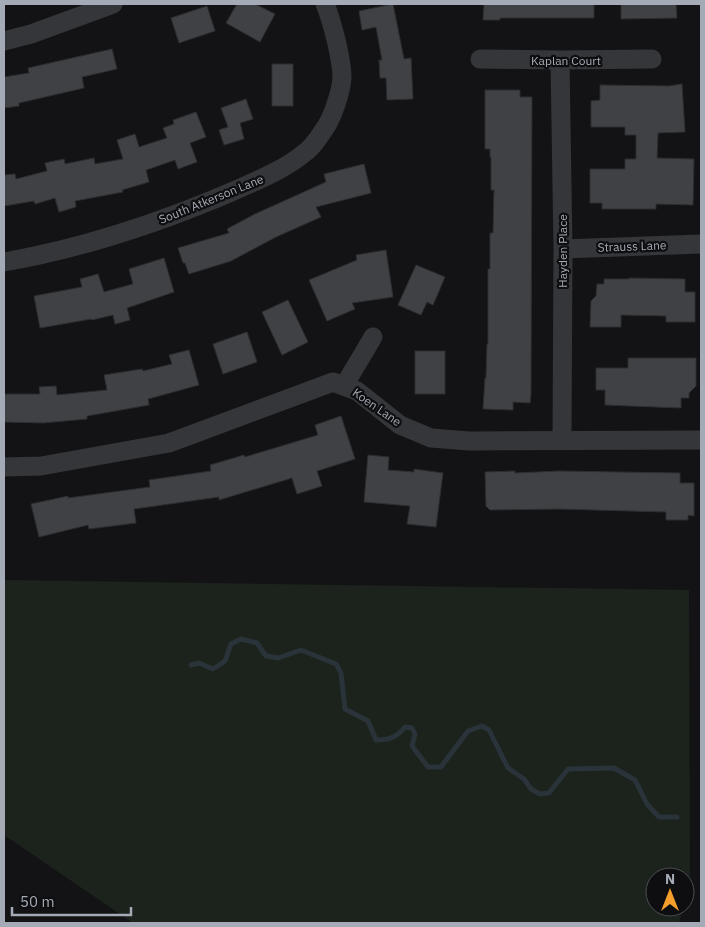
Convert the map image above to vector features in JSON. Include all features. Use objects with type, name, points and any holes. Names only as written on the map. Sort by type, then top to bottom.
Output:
[{"type":"street","points":[[4,41],[31,34],[113,4]]},
{"type":"street","name":"South Atkerson Lane","points":[[4,262],[80,246],[142,226],[210,201],[266,176],[304,154],[324,130],[337,99],[342,78],[338,51],[324,4]]},
{"type":"street","name":"Kaplan Court","points":[[480,59],[652,59]]},
{"type":"street","name":"Hayden Place","points":[[560,60],[563,248],[562,441]]},
{"type":"street","name":"Strauss Lane","points":[[563,248],[701,244]]},
{"type":"street","points":[[344,386],[373,337]]},
{"type":"street","name":"Koen Lane","points":[[4,467],[41,466],[169,443],[333,382],[357,391],[400,425],[431,438],[469,441],[701,440]]},
{"type":"shaded area","points":[[4,580],[689,590],[690,867],[645,867],[645,917],[680,917],[679,923],[133,923],[4,835]]},
{"type":"building","points":[[237,4],[255,4],[275,14],[260,42],[226,23]]},
{"type":"building","points":[[393,4],[404,59],[411,58],[413,99],[387,100],[386,78],[380,78],[379,60],[382,60],[376,27],[362,30],[359,11]]},
{"type":"building","points":[[484,4],[594,4],[594,18],[500,18],[500,20],[483,20]]},
{"type":"building","points":[[621,4],[676,4],[677,18],[621,19]]},
{"type":"building","points":[[207,6],[215,31],[179,43],[171,18]]},
{"type":"building","points":[[112,49],[117,69],[82,77],[84,88],[19,103],[19,106],[4,108],[4,77],[29,73],[28,68]]},
{"type":"building","points":[[272,64],[293,64],[293,106],[272,106]]},
{"type":"building","points":[[682,84],[685,132],[658,133],[657,158],[694,159],[693,205],[656,204],[656,209],[602,209],[602,203],[590,203],[590,169],[625,169],[625,159],[636,159],[636,135],[625,135],[625,127],[591,127],[591,101],[600,100],[600,85],[669,86]]},
{"type":"building","points":[[485,90],[520,90],[520,97],[532,97],[531,395],[530,403],[513,402],[513,410],[483,409],[488,344],[488,269],[490,269],[490,233],[493,233],[494,190],[491,190],[490,149],[485,149]]},
{"type":"building","points":[[246,99],[253,119],[240,123],[244,139],[224,145],[219,130],[228,127],[221,108]]},
{"type":"building","points":[[196,112],[206,137],[190,143],[197,162],[178,169],[175,160],[146,170],[149,182],[122,190],[123,192],[75,201],[76,207],[59,212],[55,198],[35,204],[34,201],[4,206],[4,175],[15,174],[16,179],[47,171],[45,163],[64,159],[65,164],[94,158],[95,164],[123,159],[117,140],[135,134],[139,147],[167,138],[163,128],[174,124],[173,120]]},
{"type":"building","points":[[364,164],[371,193],[316,207],[321,217],[276,237],[231,261],[189,274],[178,248],[229,233],[227,229],[255,214],[326,182],[324,174]]},
{"type":"building","points":[[386,250],[393,297],[352,303],[355,309],[327,321],[309,280],[357,260],[356,255]]},
{"type":"building","points":[[164,258],[174,292],[127,308],[130,320],[115,324],[113,315],[40,328],[34,296],[82,287],[80,279],[98,274],[104,292],[133,284],[129,269]]},
{"type":"building","points":[[416,265],[445,277],[433,305],[427,302],[421,315],[398,305]]},
{"type":"building","points":[[604,279],[685,279],[685,292],[695,292],[695,322],[666,322],[666,316],[621,315],[621,327],[590,327],[591,301],[596,296],[597,284],[604,284]]},
{"type":"building","points":[[288,300],[308,342],[282,355],[262,312]]},
{"type":"building","points":[[247,332],[257,362],[223,374],[213,344]]},
{"type":"building","points":[[189,350],[199,385],[148,399],[149,405],[87,416],[87,419],[43,423],[4,422],[4,394],[40,394],[39,387],[56,386],[57,395],[107,390],[104,375],[142,369],[143,371],[172,364],[169,355]]},
{"type":"building","points":[[415,351],[445,351],[445,394],[415,394]]},
{"type":"building","points":[[628,358],[696,358],[696,386],[689,393],[689,398],[681,398],[681,408],[605,405],[605,390],[596,390],[596,368],[628,368]]},
{"type":"building","points":[[341,416],[355,459],[317,471],[322,486],[297,494],[292,478],[219,500],[219,497],[134,509],[136,523],[89,529],[88,525],[39,537],[31,504],[68,496],[68,498],[150,487],[149,480],[211,471],[210,465],[244,455],[245,457],[318,435],[315,425]]},
{"type":"building","points":[[368,455],[389,457],[388,470],[414,472],[414,469],[443,473],[436,527],[407,524],[410,506],[364,502]]},
{"type":"building","points":[[515,471],[515,473],[559,471],[680,473],[680,483],[694,483],[694,516],[688,515],[688,520],[666,520],[666,512],[559,509],[490,510],[486,506],[485,472]]},
{"type":"waterway","points":[[191,665],[199,663],[213,669],[225,661],[231,644],[241,639],[257,643],[266,656],[278,658],[301,650],[336,664],[341,673],[345,709],[368,721],[376,740],[393,737],[405,727],[412,728],[415,734],[412,746],[428,767],[441,767],[468,731],[482,726],[489,730],[508,768],[524,779],[531,789],[540,794],[549,793],[568,769],[614,768],[635,780],[647,804],[659,817],[677,817]]}]
